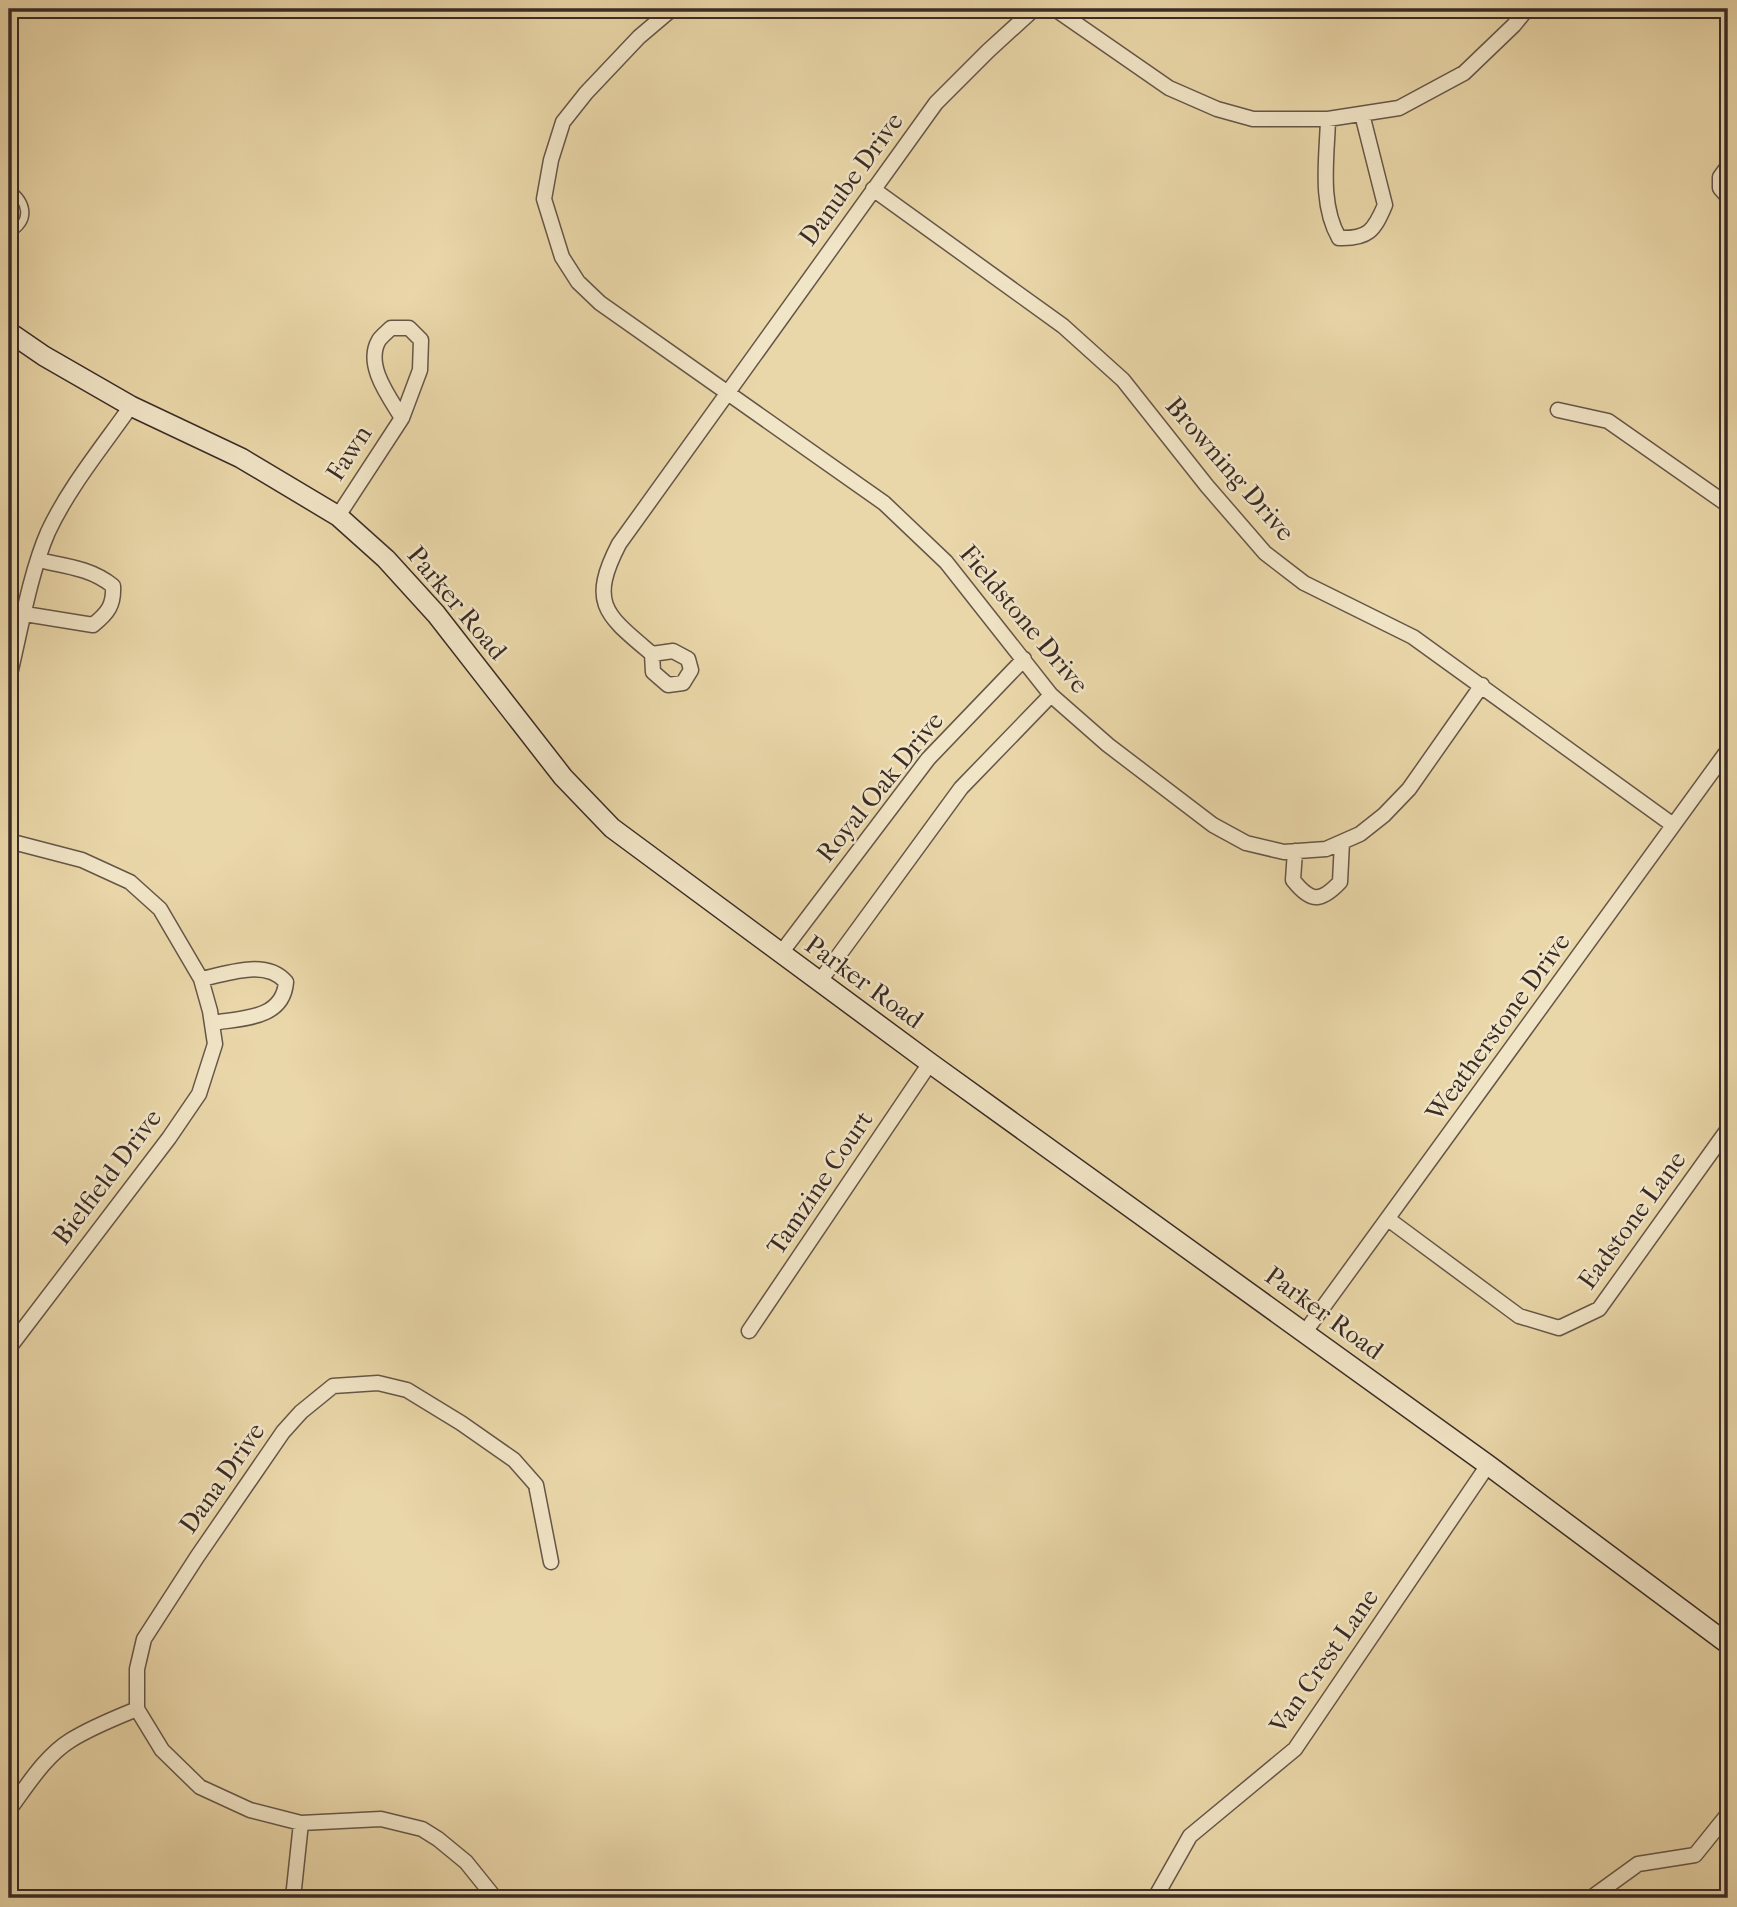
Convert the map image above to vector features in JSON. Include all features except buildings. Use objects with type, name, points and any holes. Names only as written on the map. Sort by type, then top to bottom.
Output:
[{"type":"main road","name":"Parker Road","points":[[9,332],[44,356],[131,406],[241,458],[338,516],[386,559],[436,614],[563,777],[612,828],[930,1063],[1489,1465],[1728,1644]]},
{"type":"street","name":"Fieldstone Drive","points":[[673,9],[639,37],[586,93],[563,122],[551,160],[544,199],[562,257],[578,282],[600,303],[884,503],[946,562],[1051,695],[1108,745],[1213,825],[1246,843],[1284,852],[1326,849],[1360,834],[1384,815],[1409,789],[1482,685]]},
{"type":"street","name":"Danube Drive","points":[[652,654],[617,625],[603,600],[605,571],[619,544],[936,103],[1034,9]]},
{"type":"street","points":[[1055,9],[1169,88],[1217,109],[1253,119],[1328,119],[1399,108],[1464,73],[1527,9]]},
{"type":"street","points":[[1328,119],[1326,182],[1329,221],[1339,238],[1357,239],[1372,229],[1385,205],[1362,114]]},
{"type":"street","points":[[1728,166],[1720,177],[1720,188],[1728,197]]},
{"type":"street","name":"Browning Drive","points":[[873,189],[1063,326],[1123,380],[1207,486],[1265,553],[1304,583],[1413,637],[1674,825]]},
{"type":"street","name":"Fawn","points":[[338,516],[402,418],[420,370],[421,340],[409,328],[391,328],[378,341],[375,358],[379,380],[402,418]]},
{"type":"street","points":[[9,678],[38,560],[48,532],[66,500],[131,406]]},
{"type":"street","points":[[1558,410],[1608,421],[1728,505]]},
{"type":"street","points":[[25,614],[93,625],[107,614],[114,601],[113,586],[100,575],[38,560]]},
{"type":"street","name":"Royal Oak Drive","points":[[781,953],[928,759],[1024,659]]},
{"type":"street","points":[[820,981],[961,788],[1051,695]]},
{"type":"street","name":"Weatherstone Drive","points":[[1305,1332],[1728,750]]},
{"type":"street","name":"Bielfield Drive","points":[[9,841],[82,860],[131,882],[160,909],[201,979],[215,1044],[199,1094],[169,1138],[9,1348]]},
{"type":"street","points":[[1295,851],[1293,880],[1307,894],[1327,896],[1340,882],[1342,842]]},
{"type":"street","points":[[201,979],[267,969],[279,974],[286,982],[285,994],[278,1004],[263,1014],[212,1023]]},
{"type":"street","name":"Tamzine Court","points":[[750,1331],[930,1063]]},
{"type":"street","name":"Eadstone Lane","points":[[1388,1219],[1519,1316],[1559,1328],[1599,1309],[1728,1129]]},
{"type":"street","name":"Dana Drive","points":[[137,1709],[137,1669],[144,1639],[284,1432],[301,1412],[333,1386],[378,1383],[407,1390],[514,1460],[536,1485],[551,1562]]},
{"type":"street","name":"Van Crest Lane","points":[[1155,1898],[1190,1836],[1295,1749],[1489,1465]]},
{"type":"street","points":[[9,1810],[47,1762],[69,1741],[137,1709],[162,1750],[200,1787],[250,1810],[301,1823],[381,1819],[422,1829],[466,1862],[495,1898]]},
{"type":"street","points":[[1591,1898],[1637,1864],[1695,1855],[1728,1814]]},
{"type":"street","points":[[293,1898],[301,1823]]},
{"type":"lane","points":[[9,188],[23,202],[25,211],[23,222],[9,234]]}]
